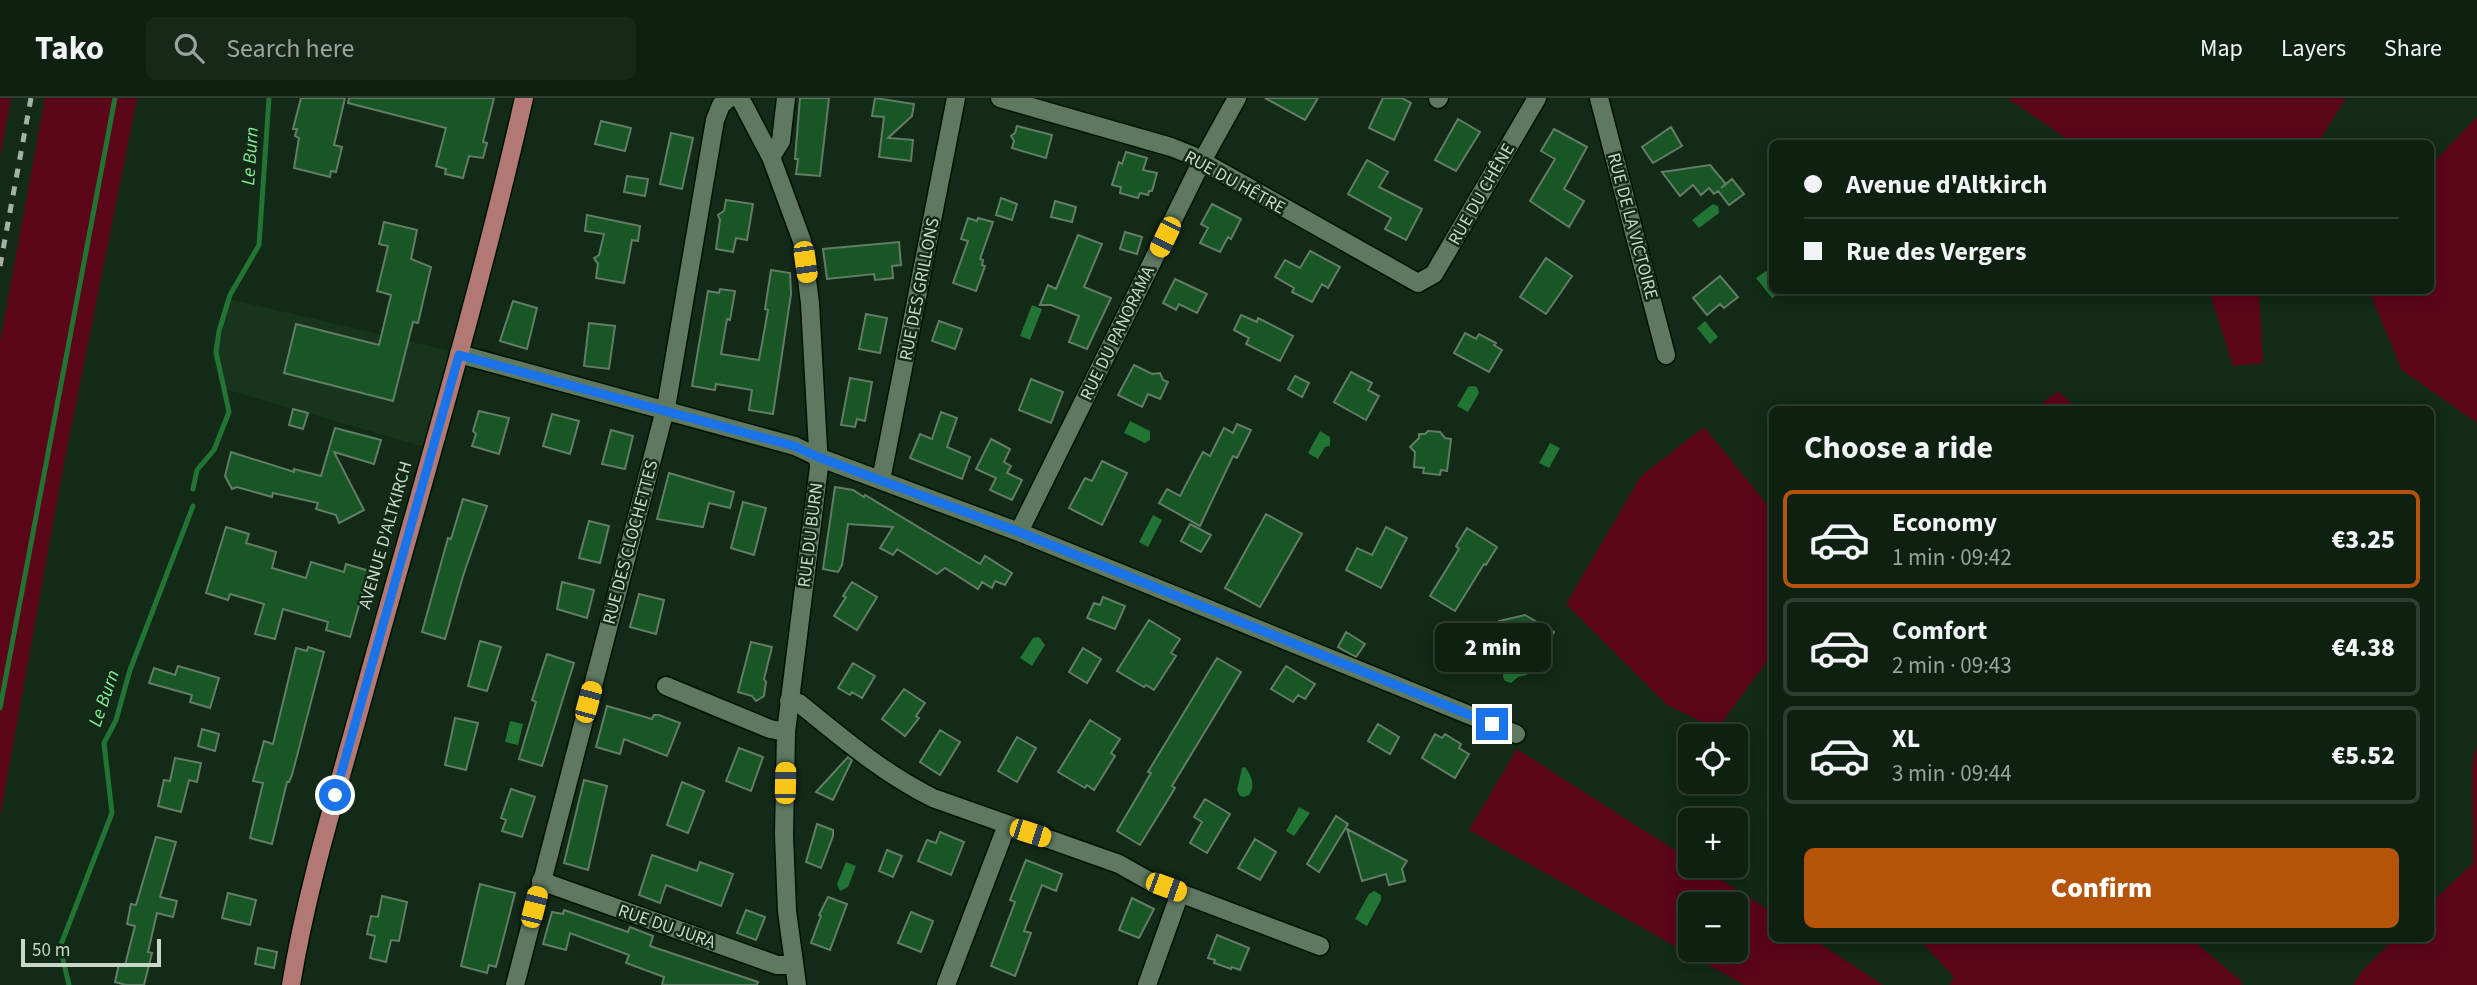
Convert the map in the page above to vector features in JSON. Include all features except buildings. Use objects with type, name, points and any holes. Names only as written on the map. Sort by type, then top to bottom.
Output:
[{"type":"main road","name":"AVENUE D'ALTKIRCH","points":[[291,985],[310,891],[347,747],[484,268],[524,98]]},
{"type":"street","name":"RUE DES CLOCHETTES","points":[[515,985],[664,412],[715,120],[721,105],[729,98]]},
{"type":"street","name":"RUE DU BURN","points":[[740,98],[771,157],[802,241],[810,303],[818,457],[786,732],[784,835],[787,911],[797,985]]},
{"type":"street","points":[[771,157],[781,141],[786,98]]},
{"type":"street","name":"RUE DES GRILLONS","points":[[881,480],[956,98]]},
{"type":"street","name":"RUE DU HÊTRE","points":[[1000,98],[1191,155],[1418,283]]},
{"type":"street","name":"RUE DU PANORAMA","points":[[1019,532],[1201,163],[1237,98]]},
{"type":"street","name":"RUE DU CHÊNE","points":[[1418,283],[1433,274],[1537,98]]},
{"type":"street","name":"RUE DE LA VICTOIRE","points":[[1599,98],[1666,355]]},
{"type":"street","points":[[459,355],[794,446],[1019,532],[1516,734]]},
{"type":"street","points":[[666,686],[769,729],[786,732]]},
{"type":"street","points":[[789,701],[799,703],[866,757],[908,786],[933,798],[1119,864],[1151,882],[1320,946]]},
{"type":"street","points":[[946,985],[1007,825]]},
{"type":"street","name":"RUE DU JURA","points":[[541,881],[777,965],[793,965]]},
{"type":"street","points":[[1147,985],[1180,893]]},
{"type":"shaded area","points":[[0,98],[11,98],[0,157]]},
{"type":"shaded area","points":[[45,98],[137,98],[64,463],[0,816],[0,342]]},
{"type":"shaded area","points":[[2007,98],[2346,98],[2320,140],[2069,140]]},
{"type":"shaded area","points":[[2477,117],[2477,423],[2402,370],[2370,294],[2434,294],[2434,162]]},
{"type":"shaded area","points":[[1713,204],[1718,206],[1719,213],[1699,228],[1692,220]]},
{"type":"shaded area","points":[[1766,271],[1769,275],[1769,294],[1778,294],[1772,298],[1756,278]]},
{"type":"shaded area","points":[[2210,294],[2259,294],[2263,363],[2233,366]]},
{"type":"shaded area","points":[[225,298],[450,351],[425,447],[221,388],[212,355]]},
{"type":"shaded area","points":[[1032,305],[1042,309],[1030,340],[1020,336]]},
{"type":"shaded area","points":[[1705,321],[1718,337],[1710,344],[1697,328]]},
{"type":"shaded area","points":[[1468,387],[1477,387],[1479,393],[1468,412],[1457,406]]},
{"type":"shaded area","points":[[2058,391],[2074,406],[2038,406]]},
{"type":"shaded area","points":[[1130,421],[1150,431],[1150,440],[1145,443],[1124,433]]},
{"type":"shaded area","points":[[1704,427],[1769,507],[1769,658],[1721,724],[1707,724],[1667,705],[1566,604],[1641,476]]},
{"type":"shaded area","points":[[1320,431],[1330,437],[1330,446],[1325,447],[1318,459],[1308,453]]},
{"type":"shaded area","points":[[1550,443],[1560,448],[1549,468],[1539,463]]},
{"type":"shaded area","points":[[1153,515],[1162,520],[1148,547],[1139,542]]},
{"type":"shaded area","points":[[1039,637],[1045,645],[1032,666],[1020,658],[1033,638]]},
{"type":"shaded area","points":[[1522,663],[1526,666],[1527,675],[1518,677],[1511,683],[1505,681],[1504,671]]},
{"type":"shaded area","points":[[510,721],[523,724],[518,745],[505,742]]},
{"type":"shaded area","points":[[2477,745],[2477,985],[2353,985],[2362,971],[2391,942],[2434,942],[2434,900],[2473,863],[2472,766]]},
{"type":"shaded area","points":[[1517,749],[1678,852],[1678,878],[1719,878],[1740,892],[1678,892],[1678,948],[1469,830]]},
{"type":"shaded area","points":[[1245,767],[1252,784],[1249,795],[1244,797],[1240,796],[1237,790],[1242,768]]},
{"type":"shaded area","points":[[1299,807],[1310,813],[1294,836],[1286,831]]},
{"type":"shaded area","points":[[846,862],[856,866],[848,887],[840,891],[837,884]]},
{"type":"shaded area","points":[[1374,891],[1381,895],[1381,900],[1367,926],[1355,919],[1369,894]]},
{"type":"shaded area","points":[[1748,897],[1769,910],[1769,942],[1817,942],[1883,985],[1744,985],[1703,962],[1748,962]]},
{"type":"shaded area","points":[[1922,942],[2195,942],[2239,979],[2242,985],[1950,985],[1954,977]]},
{"type":"waterway","points":[[0,708],[115,98]]},
{"type":"waterway","name":"Le Burn","points":[[193,489],[197,470],[214,450],[229,412],[216,352],[230,295],[259,245],[269,98]]},
{"type":"waterway","name":"Le Burn","points":[[69,985],[60,947],[112,813],[104,743],[116,720],[130,670],[193,506]]},
{"type":"railway","points":[[0,266],[31,98]]},
{"type":"route","points":[[335,795],[459,355],[794,446],[1019,532],[1492,724]]}]
